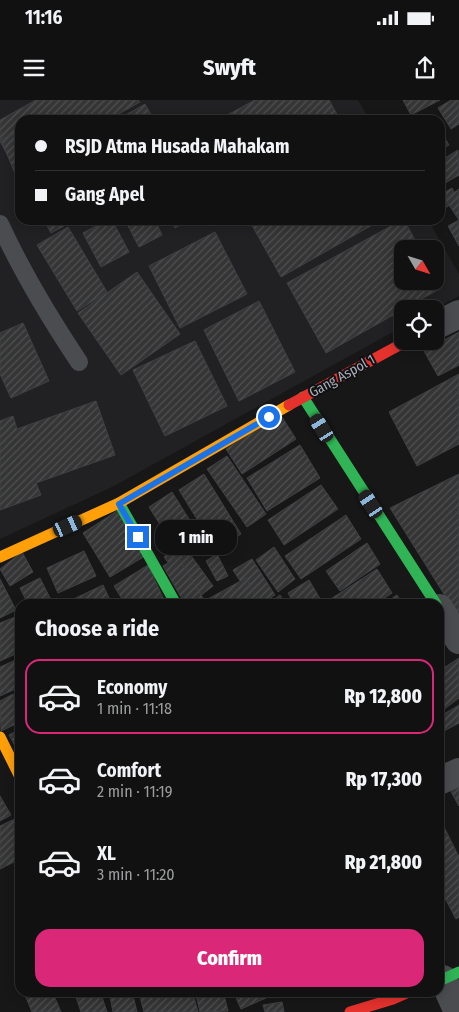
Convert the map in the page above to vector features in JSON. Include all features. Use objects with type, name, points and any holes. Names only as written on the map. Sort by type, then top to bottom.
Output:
[{"type":"street","points":[[444,322],[459,314]]},
{"type":"street","name":"Gang Aspol 1","points":[[0,556],[119,504],[303,397],[394,348]]},
{"type":"street","points":[[303,397],[433,599]]},
{"type":"street","points":[[119,504],[173,599]]},
{"type":"street","points":[[444,616],[459,640]]},
{"type":"street","points":[[0,737],[15,767]]},
{"type":"street","points":[[444,778],[459,772]]},
{"type":"street","points":[[447,978],[458,1012]]},
{"type":"street","points":[[350,1012],[390,997]]},
{"type":"lane","points":[[0,224],[23,271],[78,362]]},
{"type":"shaded area","points":[[0,100],[358,100],[367,115],[15,115],[15,225],[431,225],[439,240],[394,240],[394,290],[444,290],[444,248],[459,274],[459,296],[444,304],[444,300],[394,300],[394,331],[114,486],[0,539]]},
{"type":"building","points":[[36,100],[138,100],[140,102],[117,115],[15,115],[15,169],[0,141],[0,120]]},
{"type":"building","points":[[255,100],[329,100],[337,115],[227,115]]},
{"type":"building","points":[[403,100],[440,100],[411,115]]},
{"type":"building","points":[[451,100],[459,100],[459,124],[451,129],[445,119],[445,115],[442,115],[438,108]]},
{"type":"building","points":[[145,104],[151,115],[126,115]]},
{"type":"building","points":[[15,134],[15,174],[1,139]]},
{"type":"building","points":[[445,138],[449,145],[445,147]]},
{"type":"building","points":[[458,150],[459,175],[445,183],[445,158]]},
{"type":"building","points":[[452,188],[458,200],[445,208],[445,192]]},
{"type":"building","points":[[459,189],[459,220],[445,199]]},
{"type":"building","points":[[459,220],[459,246],[448,226]]},
{"type":"building","points":[[47,225],[66,225],[51,233]]},
{"type":"building","points":[[98,225],[115,225],[129,252],[101,267],[83,233]]},
{"type":"building","points":[[128,225],[157,225],[162,235],[139,247]]},
{"type":"building","points":[[252,225],[372,225],[281,277]]},
{"type":"building","points":[[393,225],[407,225],[415,240],[394,240],[394,290],[437,290],[420,300],[394,300],[394,315],[326,353],[287,283]]},
{"type":"building","points":[[68,227],[107,292],[77,311],[37,245]]},
{"type":"building","points":[[215,232],[247,294],[180,328],[149,266]]},
{"type":"building","points":[[137,272],[180,334],[121,375],[78,313]]},
{"type":"building","points":[[259,301],[295,372],[239,401],[204,330]]},
{"type":"building","points":[[23,323],[49,381],[11,398],[0,374],[0,333]]},
{"type":"building","points":[[459,332],[459,365],[438,376],[424,351],[444,350],[444,340]]},
{"type":"building","points":[[195,341],[227,406],[165,436],[133,370]]},
{"type":"building","points":[[459,374],[459,444],[417,466],[389,412]]},
{"type":"building","points":[[96,401],[115,455],[36,483],[41,495],[0,510],[0,421],[13,416],[17,429]]},
{"type":"building","points":[[280,414],[296,439],[242,474],[226,449]]},
{"type":"building","points":[[300,445],[320,478],[267,511],[247,478]]},
{"type":"building","points":[[227,456],[266,514],[247,527],[207,469]]},
{"type":"building","points":[[204,474],[241,534],[216,550],[179,490]]},
{"type":"building","points":[[459,474],[459,618],[390,508]]},
{"type":"building","points":[[321,485],[338,509],[284,545],[268,520]]},
{"type":"building","points":[[172,492],[194,527],[171,542],[149,507]]},
{"type":"building","points":[[117,511],[145,556],[110,577],[83,533]]},
{"type":"building","points":[[346,515],[361,539],[301,579],[285,556]]},
{"type":"building","points":[[182,543],[213,586],[194,599],[164,557]]},
{"type":"building","points":[[367,543],[380,564],[340,591],[326,571]]},
{"type":"building","points":[[274,547],[295,579],[278,592],[256,560]]},
{"type":"building","points":[[84,551],[96,576],[58,593],[47,568]]},
{"type":"building","points":[[22,552],[33,572],[10,586],[0,569]]},
{"type":"building","points":[[217,554],[228,576],[217,581],[206,561]]},
{"type":"building","points":[[178,557],[203,598],[182,599],[163,566]]},
{"type":"building","points":[[252,559],[275,595],[269,599],[252,599],[233,570]]},
{"type":"building","points":[[148,565],[164,599],[122,599],[114,586]]},
{"type":"building","points":[[377,569],[392,593],[383,599],[331,599]]},
{"type":"building","points":[[40,578],[50,599],[26,599],[20,588]]},
{"type":"building","points":[[246,578],[257,599],[208,599]]},
{"type":"building","points":[[0,579],[15,610],[0,618]]},
{"type":"building","points":[[309,580],[320,599],[291,599],[288,593]]},
{"type":"building","points":[[103,585],[110,599],[74,599]]},
{"type":"building","points":[[280,595],[283,599],[275,599]]},
{"type":"building","points":[[397,595],[400,599],[391,599]]},
{"type":"building","points":[[15,617],[15,654],[0,661],[0,623]]},
{"type":"building","points":[[459,658],[459,698],[444,709],[444,668]]},
{"type":"building","points":[[15,660],[15,689],[0,696],[0,667]]},
{"type":"building","points":[[13,694],[15,698],[15,724],[1,731],[0,701]]},
{"type":"building","points":[[459,705],[459,723],[444,731],[444,714]]},
{"type":"building","points":[[15,732],[15,746],[9,735]]},
{"type":"building","points":[[459,785],[459,806],[450,790]]},
{"type":"building","points":[[0,796],[11,815],[0,821]]},
{"type":"building","points":[[15,819],[15,862],[0,869],[0,826]]},
{"type":"building","points":[[444,827],[459,857],[444,864]]},
{"type":"building","points":[[459,855],[459,917],[456,919],[444,896],[444,863]]},
{"type":"building","points":[[26,997],[55,997],[61,1012],[32,1012]]},
{"type":"building","points":[[76,997],[102,997],[107,1012],[81,1012]]},
{"type":"building","points":[[110,997],[133,997],[137,1012],[113,1012]]},
{"type":"building","points":[[140,997],[194,997],[198,1012],[144,1012]]},
{"type":"building","points":[[196,997],[224,997],[228,1011],[200,1012]]},
{"type":"building","points":[[236,997],[266,997],[266,998],[241,1009]]},
{"type":"building","points":[[282,1002],[284,1012],[265,1012],[263,1005]]},
{"type":"traffic: fast","points":[[303,397],[433,599]]},
{"type":"traffic: fast","points":[[119,503],[173,599]]},
{"type":"traffic: fast","points":[[444,979],[459,972]]},
{"type":"traffic: slow","points":[[0,557],[119,503],[289,405]]},
{"type":"traffic: slow","points":[[0,737],[15,767]]},
{"type":"traffic: jam","points":[[289,405],[394,348]]},
{"type":"traffic: jam","points":[[350,1012],[398,997]]},
{"type":"route","points":[[138,537],[119,504],[269,417]]}]
